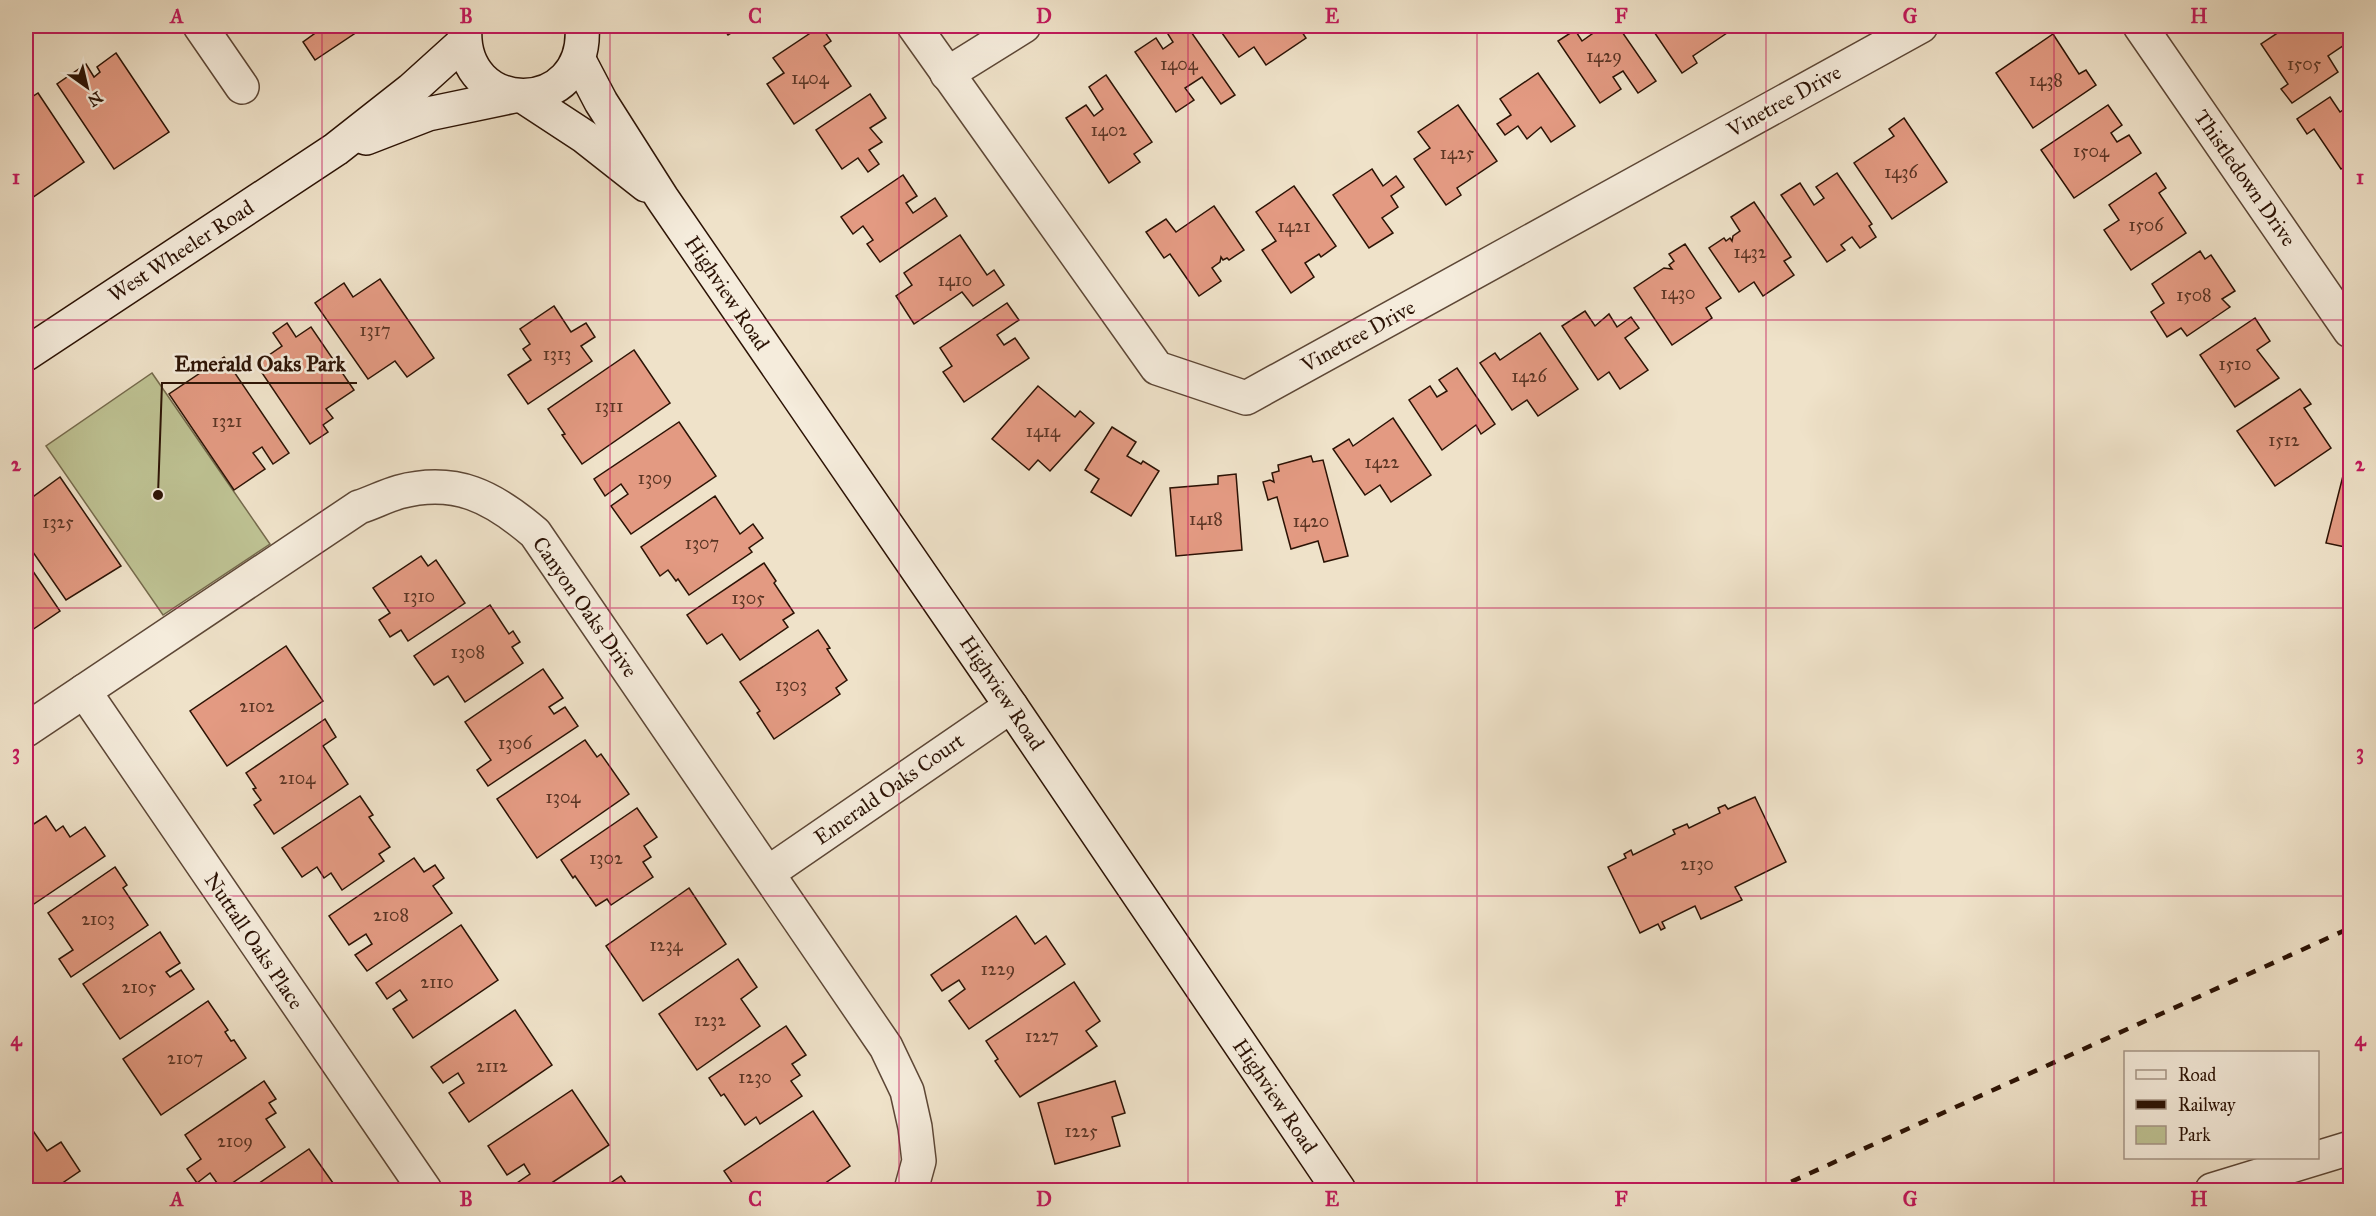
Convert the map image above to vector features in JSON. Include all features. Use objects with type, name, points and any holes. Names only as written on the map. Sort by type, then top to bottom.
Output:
[{"type":"street","points":[[200,26],[242,87]]},
{"type":"street","name":"Vinetree Drive","points":[[914,26],[1157,368],[1246,398],[1920,26]]},
{"type":"street","points":[[947,74],[1024,26]]},
{"type":"street","name":"Thistledown Drive","points":[[2140,26],[2350,331]]},
{"type":"street","name":"Highview Road","points":[[464,34],[468,62],[479,78],[495,90],[519,96],[585,137],[662,198]]},
{"type":"street","name":"West Wheeler Road","points":[[26,354],[336,149],[411,90],[464,34]]},
{"type":"street","name":"Highview Road","points":[[584,38],[601,102],[662,198],[1011,706],[1339,1191]]},
{"type":"street","name":"West Wheeler Road","points":[[336,149],[428,114],[519,96],[541,94],[556,87],[570,75],[584,38]]},
{"type":"street","name":"Canyon Oaks Drive","points":[[26,730],[359,507],[399,492],[441,487],[476,493],[508,510],[535,533],[886,1047],[907,1091],[915,1127],[919,1161],[911,1191]]},
{"type":"street","name":"Nuttall Oaks Place","points":[[84,691],[425,1191]]},
{"type":"street","name":"Emerald Oaks Court","points":[[768,873],[1011,706]]},
{"type":"street","points":[[2319,1158],[2350,1148]]},
{"type":"street","points":[[2212,1191],[2315,1159]]},
{"type":"green space","points":[[152,373],[270,544],[163,615],[46,446]]},
{"type":"building","points":[[314,26],[366,26],[315,60],[303,42],[318,31]]},
{"type":"building","points":[[722,26],[742,26],[728,35]]},
{"type":"building","points":[[821,26],[831,41],[824,46],[851,86],[794,124],[767,84],[784,73],[773,58]]},
{"type":"building","points":[[1174,26],[1187,26],[1235,95],[1221,104],[1202,77],[1185,88],[1194,100],[1176,112],[1135,52],[1156,38],[1163,49],[1173,42],[1166,31]]},
{"type":"building","points":[[1217,26],[1298,26],[1306,38],[1266,65],[1254,47],[1239,57]]},
{"type":"building","points":[[1592,26],[1618,26],[1656,81],[1638,93],[1623,71],[1613,77],[1621,89],[1600,103],[1558,41],[1575,30],[1582,41],[1596,31]]},
{"type":"building","points":[[1650,26],[1730,26],[1733,29],[1693,56],[1697,63],[1682,73]]},
{"type":"building","points":[[2288,26],[2350,26],[2350,41],[2328,56],[2338,72],[2292,103],[2281,89],[2288,84],[2261,44]]},
{"type":"building","points":[[2053,34],[2079,74],[2086,70],[2096,85],[2033,128],[1996,73]]},
{"type":"building","points":[[116,53],[169,132],[114,169],[57,84],[86,64],[94,77],[100,72],[97,67]]},
{"type":"building","points":[[1538,73],[1575,126],[1551,142],[1541,127],[1527,139],[1518,126],[1505,135],[1497,124],[1511,115],[1500,99]]},
{"type":"building","points":[[1106,75],[1152,142],[1134,154],[1140,162],[1109,183],[1066,118],[1086,105],[1094,116],[1103,109],[1089,87]]},
{"type":"building","points":[[38,93],[84,162],[26,202],[26,101]]},
{"type":"building","points":[[870,94],[886,118],[870,128],[882,142],[869,150],[879,164],[868,172],[858,158],[842,169],[816,130]]},
{"type":"building","points":[[2330,97],[2340,112],[2350,105],[2350,163],[2341,169],[2314,129],[2307,134],[2297,119]]},
{"type":"building","points":[[1458,105],[1497,161],[1457,188],[1461,195],[1446,205],[1414,159],[1430,148],[1418,132]]},
{"type":"building","points":[[2108,105],[2122,125],[2111,133],[2117,142],[2129,135],[2141,153],[2074,198],[2041,150]]},
{"type":"building","points":[[1904,118],[1947,182],[1892,219],[1854,163],[1894,136],[1889,129]]},
{"type":"building","points":[[1372,169],[1383,186],[1396,176],[1404,187],[1391,196],[1398,207],[1382,218],[1393,233],[1369,248],[1333,195]]},
{"type":"building","points":[[1837,173],[1872,224],[1869,226],[1876,237],[1860,248],[1852,237],[1841,245],[1845,250],[1827,262],[1781,195],[1800,183],[1814,205],[1824,198],[1816,187]]},
{"type":"building","points":[[2156,173],[2166,188],[2159,193],[2186,233],[2131,270],[2104,230],[2119,220],[2109,205]]},
{"type":"building","points":[[903,175],[917,196],[906,203],[913,213],[935,198],[947,216],[880,262],[867,244],[873,240],[863,226],[853,234],[841,217]]},
{"type":"building","points":[[1294,186],[1336,246],[1321,257],[1319,254],[1305,263],[1314,277],[1291,293],[1262,250],[1276,241],[1256,212]]},
{"type":"building","points":[[1754,202],[1791,257],[1784,261],[1794,275],[1763,296],[1754,282],[1739,292],[1709,248],[1724,238],[1726,241],[1730,238],[1732,241],[1733,236],[1740,231],[1731,217]]},
{"type":"building","points":[[1214,206],[1244,250],[1229,260],[1227,258],[1223,260],[1221,257],[1220,262],[1212,268],[1221,281],[1199,296],[1170,254],[1164,258],[1146,232],[1166,219],[1176,232]]},
{"type":"building","points":[[960,235],[987,275],[994,270],[1004,285],[973,306],[962,292],[914,324],[896,296],[912,285],[904,273]]},
{"type":"building","points":[[1685,244],[1721,298],[1706,308],[1712,318],[1672,345],[1634,288],[1664,268],[1672,269],[1669,265],[1674,261],[1669,254]]},
{"type":"building","points":[[2200,251],[2205,259],[2211,255],[2235,291],[2222,299],[2230,307],[2187,336],[2181,328],[2167,337],[2151,312],[2164,303],[2152,284]]},
{"type":"building","points":[[380,279],[434,358],[407,377],[395,361],[368,379],[315,303],[344,283],[353,297]]},
{"type":"building","points":[[1007,303],[1019,320],[997,335],[1004,345],[1015,338],[1029,358],[964,402],[943,372],[952,366],[940,348]]},
{"type":"building","points":[[554,306],[571,332],[586,323],[595,337],[581,346],[592,361],[528,404],[508,375],[531,360],[523,349],[530,344],[520,329]]},
{"type":"building","points":[[1585,311],[1595,326],[1609,314],[1617,327],[1631,317],[1639,328],[1625,338],[1648,370],[1620,389],[1609,372],[1598,380],[1562,326]]},
{"type":"building","points":[[2255,318],[2270,341],[2257,350],[2279,378],[2235,407],[2200,355]]},
{"type":"building","points":[[287,323],[296,337],[311,327],[354,390],[326,409],[333,418],[323,425],[328,432],[310,444],[256,364],[282,346],[273,333]]},
{"type":"building","points":[[1540,333],[1578,389],[1538,416],[1527,400],[1512,410],[1480,363],[1495,353],[1500,360]]},
{"type":"building","points":[[634,350],[670,403],[582,464],[548,409]]},
{"type":"building","points":[[224,357],[289,453],[273,464],[262,447],[253,453],[265,469],[234,490],[169,394]]},
{"type":"building","points":[[1457,368],[1495,424],[1481,434],[1476,425],[1442,450],[1409,400],[1430,386],[1437,397],[1447,391],[1439,380]]},
{"type":"building","points":[[1038,386],[1075,417],[1080,411],[1094,423],[1050,471],[1038,460],[1029,470],[992,439]]},
{"type":"building","points":[[2300,389],[2311,404],[2304,408],[2331,448],[2275,486],[2237,431]]},
{"type":"building","points":[[1393,418],[1431,475],[1391,502],[1380,485],[1365,495],[1333,449],[1349,439],[1353,446]]},
{"type":"building","points":[[679,422],[716,476],[631,534],[611,506],[628,494],[621,484],[605,496],[594,479]]},
{"type":"building","points":[[1112,427],[1136,442],[1127,456],[1141,464],[1143,461],[1159,471],[1131,516],[1091,492],[1099,479],[1085,470]]},
{"type":"building","points":[[1311,456],[1313,462],[1323,460],[1348,556],[1324,562],[1318,541],[1291,549],[1277,497],[1268,500],[1263,482],[1270,480],[1274,482],[1272,473],[1279,471],[1278,465]]},
{"type":"building","points":[[2346,464],[2350,465],[2350,548],[2326,543]]},
{"type":"building","points":[[1236,474],[1242,550],[1176,556],[1170,488],[1218,484],[1218,476]]},
{"type":"building","points":[[60,477],[121,566],[66,600],[26,542],[26,502]]},
{"type":"building","points":[[715,496],[740,534],[753,524],[763,538],[749,548],[752,552],[689,595],[678,579],[676,581],[668,570],[660,576],[641,547]]},
{"type":"building","points":[[421,556],[428,566],[436,560],[465,603],[408,641],[401,630],[390,637],[379,620],[390,613],[373,588]]},
{"type":"building","points":[[26,561],[60,611],[32,630],[31,625],[26,628]]},
{"type":"building","points":[[764,563],[794,613],[783,620],[788,627],[740,660],[722,634],[707,644],[687,615]]},
{"type":"building","points":[[490,605],[509,634],[513,631],[520,642],[512,647],[523,663],[465,702],[448,676],[434,685],[414,656]]},
{"type":"building","points":[[818,630],[847,680],[836,688],[840,694],[774,739],[757,713],[760,711],[740,682]]},
{"type":"building","points":[[286,646],[323,701],[227,766],[190,711]]},
{"type":"building","points":[[543,669],[563,698],[549,707],[554,714],[565,707],[578,726],[488,786],[477,770],[491,760],[465,722]]},
{"type":"building","points":[[325,719],[336,737],[323,746],[348,784],[274,834],[254,805],[261,800],[246,773]]},
{"type":"building","points":[[585,740],[597,757],[601,754],[629,794],[537,858],[497,799]]},
{"type":"building","points":[[360,796],[373,815],[369,817],[390,847],[379,854],[384,861],[342,890],[331,873],[324,878],[317,867],[302,877],[282,848]]},
{"type":"building","points":[[1755,797],[1786,862],[1735,887],[1742,900],[1701,919],[1695,906],[1662,922],[1665,928],[1661,930],[1658,924],[1640,933],[1608,867],[1626,858],[1624,854],[1631,850],[1633,855],[1675,834],[1673,830],[1687,824],[1689,828],[1720,813],[1718,808],[1725,805],[1728,809]]},
{"type":"building","points":[[637,808],[657,837],[644,846],[651,857],[643,862],[653,877],[611,905],[607,899],[596,906],[561,860]]},
{"type":"building","points":[[46,816],[56,831],[63,826],[70,837],[85,827],[105,856],[28,908],[26,904],[26,829]]},
{"type":"building","points":[[414,858],[424,872],[435,865],[444,878],[433,886],[452,913],[367,971],[355,955],[372,944],[366,934],[349,945],[329,916]]},
{"type":"building","points":[[115,867],[127,885],[123,888],[148,925],[71,977],[59,959],[73,950],[48,913]]},
{"type":"building","points":[[689,888],[726,944],[643,1001],[606,946]]},
{"type":"building","points":[[1016,916],[1035,944],[1046,936],[1065,964],[969,1029],[949,1001],[965,989],[959,980],[942,991],[931,975]]},
{"type":"building","points":[[461,925],[498,980],[413,1038],[393,1009],[407,1000],[400,990],[387,999],[376,983]]},
{"type":"building","points":[[160,932],[180,963],[166,972],[170,977],[181,970],[194,989],[120,1039],[83,984]]},
{"type":"building","points":[[738,959],[757,987],[741,999],[760,1026],[697,1070],[659,1014]]},
{"type":"building","points":[[1074,982],[1100,1021],[1086,1031],[1097,1046],[1020,1097],[995,1061],[998,1059],[986,1041]]},
{"type":"building","points":[[208,1001],[228,1030],[225,1032],[231,1041],[234,1040],[246,1058],[161,1115],[123,1059]]},
{"type":"building","points":[[515,1010],[552,1065],[469,1122],[449,1093],[464,1083],[458,1073],[443,1083],[431,1067]]},
{"type":"building","points":[[786,1026],[806,1055],[792,1064],[800,1075],[791,1081],[802,1096],[760,1124],[756,1117],[745,1125],[724,1094],[721,1096],[709,1078]]},
{"type":"building","points":[[264,1081],[276,1099],[269,1103],[276,1113],[266,1119],[285,1147],[222,1190],[210,1173],[197,1183],[187,1169],[201,1159],[185,1135]]},
{"type":"building","points":[[1115,1081],[1125,1113],[1112,1117],[1120,1146],[1055,1164],[1038,1103]]},
{"type":"building","points":[[572,1090],[609,1145],[541,1190],[517,1190],[514,1185],[530,1174],[524,1164],[507,1175],[488,1146]]},
{"type":"building","points":[[813,1111],[850,1166],[815,1190],[737,1190],[724,1171]]},
{"type":"building","points":[[29,1125],[47,1151],[61,1142],[80,1171],[52,1190],[26,1190],[26,1128]]},
{"type":"building","points":[[309,1149],[338,1190],[249,1190]]},
{"type":"building","points":[[621,1176],[631,1190],[600,1190]]},
{"type":"railway","points":[[1773,1190],[2350,928]]},
{"type":"place","name":"Emerald Oaks Park","points":[[158,495]]}]
